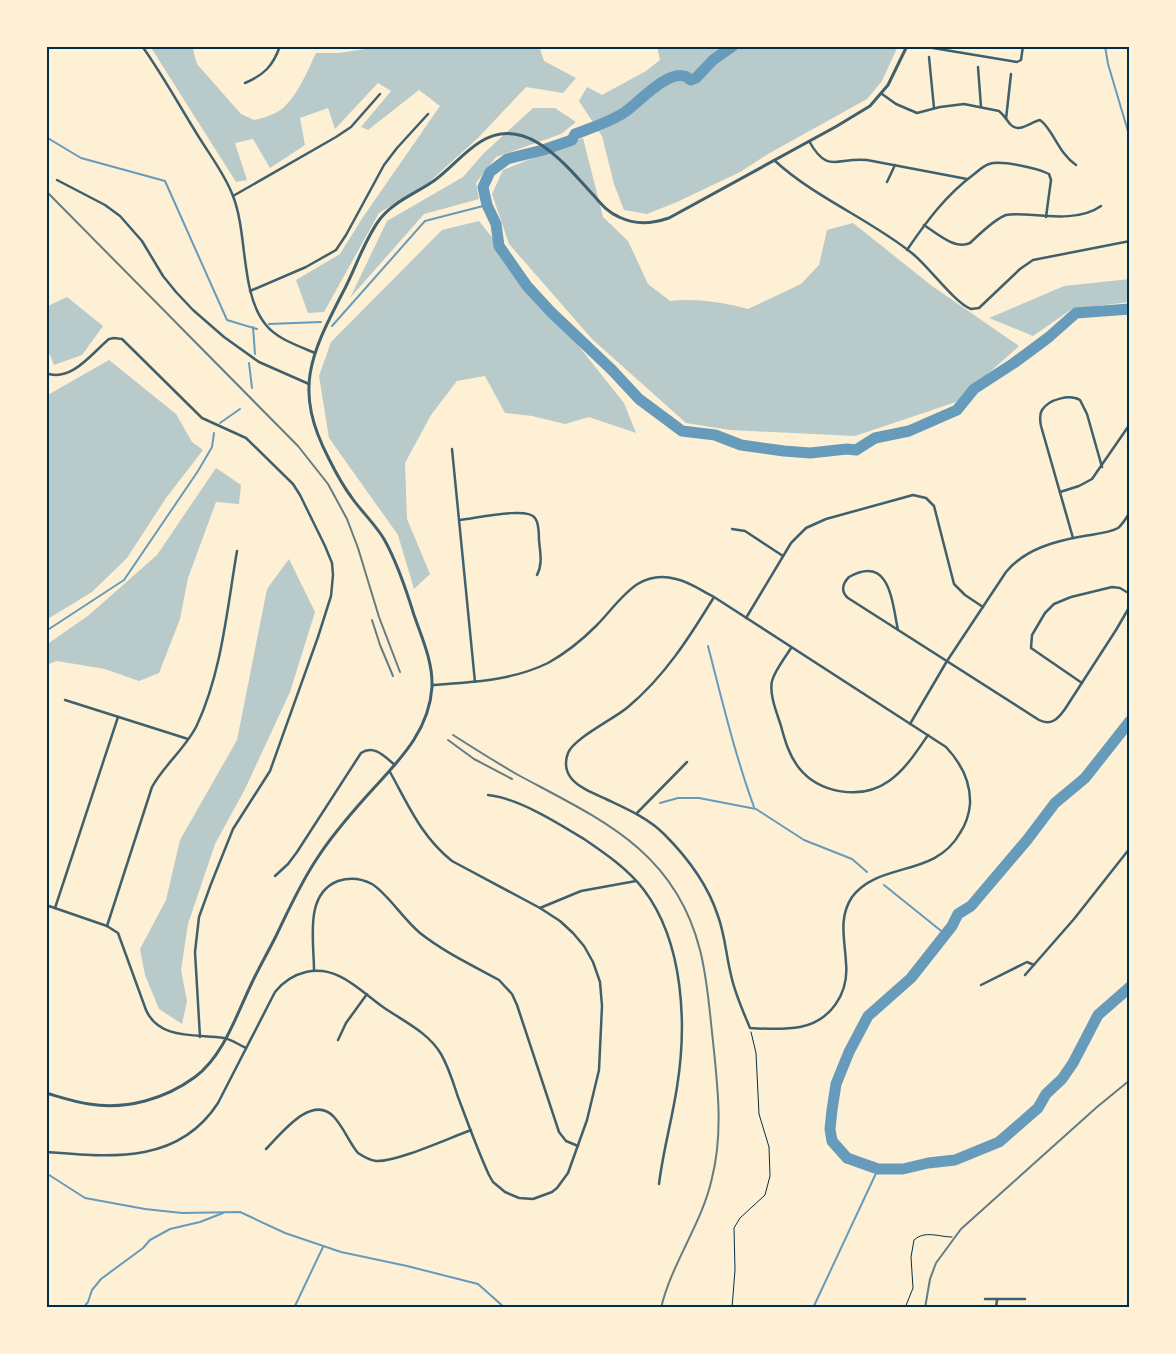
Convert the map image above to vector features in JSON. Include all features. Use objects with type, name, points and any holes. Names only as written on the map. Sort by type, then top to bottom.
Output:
[{"type":"street","points":[[142,46],[218,168],[233,196],[238,212],[250,292],[259,314],[266,326],[284,339],[315,353]]},
{"type":"street","points":[[245,83],[266,72],[280,46]]},
{"type":"street","points":[[46,1093],[92,1105],[118,1105],[149,1100],[166,1094],[198,1076],[214,1058],[225,1038],[293,899],[311,868],[339,829],[396,766],[422,728],[428,712],[432,686],[427,652],[391,552],[374,524],[351,497],[338,476],[318,438],[310,411],[309,384],[315,353],[369,236],[385,212],[433,181],[479,143],[490,137],[510,134],[536,140],[548,149],[607,210],[620,218],[635,223],[654,223],[669,218],[859,114],[882,94],[907,46]]},
{"type":"street","points":[[921,46],[1017,62],[1021,60],[1023,46]]},
{"type":"street","points":[[929,57],[934,108]]},
{"type":"street","points":[[978,67],[981,107]]},
{"type":"street","points":[[1006,118],[1011,74]]},
{"type":"street","points":[[233,196],[344,132],[380,94]]},
{"type":"street","points":[[882,94],[912,112],[920,113],[934,108],[964,104],[999,111],[1012,126],[1019,128],[1038,120],[1042,121],[1063,154],[1076,165]]},
{"type":"street","points":[[250,292],[336,250],[384,165],[428,114]]},
{"type":"street","points":[[808,141],[814,151],[822,159],[830,163],[857,159],[895,164],[967,179]]},
{"type":"street","points":[[774,160],[795,178],[907,250],[924,264],[960,303],[971,309],[979,308],[1032,260],[1130,241]]},
{"type":"street","points":[[907,250],[931,216],[967,179],[985,165],[996,163],[1047,173],[1052,180],[1046,217]]},
{"type":"street","points":[[886,182],[895,164]]},
{"type":"street","points":[[57,180],[104,204],[120,216],[142,241],[163,276],[208,325],[244,353],[259,362],[309,384]]},
{"type":"street","points":[[924,225],[952,242],[965,246],[1004,216],[1018,214],[1046,217],[1083,213],[1095,210],[1101,206]]},
{"type":"street","points":[[46,373],[53,375],[72,371],[82,365],[109,339],[122,339],[202,418],[246,438],[292,484],[308,510],[332,563],[333,586],[327,609],[270,771],[233,830],[210,884],[199,917],[195,952],[200,1037]]},
{"type":"street","points":[[1072,538],[1041,426],[1040,414],[1045,406],[1067,397],[1080,400],[1087,414],[1102,467]]},
{"type":"street","points":[[1060,492],[1089,481],[1102,467],[1130,424]]},
{"type":"street","points":[[452,449],[475,682]]},
{"type":"street","points":[[746,618],[791,543],[806,528],[826,518],[905,496],[920,496],[930,501],[934,506],[954,584],[965,595],[984,606]]},
{"type":"street","points":[[459,520],[517,512],[530,513],[537,522],[540,553],[540,570],[537,575]]},
{"type":"street","points":[[910,724],[947,661],[1015,561],[1035,549],[1072,538],[1113,530],[1122,525],[1130,512]]},
{"type":"street","points":[[732,529],[745,531],[783,556]]},
{"type":"street","points":[[108,926],[152,788],[160,774],[197,725],[214,677],[237,551]]},
{"type":"street","points":[[898,630],[888,587],[882,576],[876,572],[868,571],[849,577],[843,588],[845,595],[898,630],[1044,722],[1054,721],[1082,683],[1130,606]]},
{"type":"street","points":[[432,686],[493,680],[522,674],[566,652],[585,637],[628,590],[644,580],[663,577],[674,578],[686,582],[714,597],[946,747],[960,764],[968,784],[970,796],[965,825],[951,846],[935,859],[876,878],[853,896],[844,914],[843,924],[846,964],[844,989],[837,1003],[828,1013],[817,1021],[800,1027],[750,1028],[735,989],[719,917],[707,889],[664,834],[637,813],[595,794],[574,781],[566,769],[570,747],[626,708],[651,686],[679,652],[714,597]]},
{"type":"street","points":[[1082,683],[1031,648],[1032,635],[1049,608],[1061,600],[1112,587],[1120,588],[1130,594]]},
{"type":"street","points":[[791,648],[773,678],[772,690],[788,749],[798,767],[813,781],[824,787],[850,792],[879,787],[889,782],[904,767],[928,735]]},
{"type":"street","points":[[65,700],[188,739]]},
{"type":"street","points":[[55,908],[118,717]]},
{"type":"street","points":[[275,876],[297,852],[361,753],[370,749],[374,750],[396,766]]},
{"type":"street","points":[[637,813],[687,762]]},
{"type":"street","points":[[46,1152],[87,1156],[133,1155],[184,1137],[200,1126],[212,1112],[270,999],[280,986],[294,976],[314,970],[330,972],[339,976],[418,1029],[436,1048],[447,1065],[480,1156],[493,1182],[505,1192],[519,1198],[540,1198],[557,1188],[568,1173],[578,1146],[599,1070],[602,1006],[600,982],[594,962],[573,932],[560,921],[540,908],[452,861],[443,854],[424,832],[409,809],[390,772]]},
{"type":"street","points":[[488,795],[511,800],[576,834],[619,864],[652,901],[664,927],[676,960],[680,988],[681,1049],[675,1101],[659,1184]]},
{"type":"street","points":[[1025,976],[1130,848]]},
{"type":"street","points":[[314,970],[314,919],[319,897],[330,886],[341,880],[354,878],[372,884],[407,921],[432,942],[499,980],[508,988],[522,1019],[559,1132],[566,1141],[578,1146]]},
{"type":"street","points":[[540,908],[581,890],[636,881]]},
{"type":"street","points":[[46,905],[108,926],[118,933],[152,1022],[167,1030],[184,1035],[225,1038],[246,1048]]},
{"type":"street","points":[[981,985],[1027,962],[1034,965]]},
{"type":"street","points":[[338,1040],[346,1023],[367,994]]},
{"type":"street","points":[[266,1149],[297,1119],[309,1111],[315,1110],[322,1110],[332,1115],[358,1153],[375,1161],[396,1157],[471,1130]]},
{"type":"street","points":[[985,1299],[1025,1299]]},
{"type":"street","points":[[996,1308],[997,1300]]},
{"type":"path","points":[[732,1308],[735,1270],[734,1228],[740,1218],[765,1195],[770,1176],[769,1147],[759,1114],[756,1053],[750,1028]]},
{"type":"path","points":[[905,1308],[913,1288],[911,1257],[914,1240],[921,1236],[935,1234],[952,1237]]},
{"type":"shaded area","points":[[150,46],[192,46],[197,64],[241,114],[254,120],[277,112],[288,103],[302,82],[316,53],[338,53],[387,46],[539,46],[544,61],[576,78],[563,93],[526,87],[478,138],[428,183],[379,213],[324,312],[308,313],[296,280],[340,254],[363,217],[440,106],[419,90],[368,130],[361,127],[391,91],[378,83],[335,129],[328,108],[300,118],[305,145],[270,168],[253,139],[235,143],[247,180],[236,182]]},
{"type":"shaded area","points":[[657,46],[898,46],[882,81],[867,99],[768,154],[740,172],[647,214],[624,210],[614,184],[602,136],[579,101],[587,87],[602,95],[646,71],[660,60]]},
{"type":"shaded area","points":[[533,108],[555,108],[576,122],[561,134],[496,157],[476,183],[479,199],[424,214],[350,298],[387,221],[463,177],[483,154]]},
{"type":"shaded area","points":[[583,138],[603,217],[628,241],[648,284],[670,301],[709,301],[748,309],[801,284],[819,265],[827,230],[853,223],[932,286],[1019,346],[956,402],[855,436],[730,430],[686,423],[592,339],[509,244],[492,194],[503,170]]},
{"type":"shaded area","points":[[479,221],[624,403],[636,433],[589,417],[565,424],[532,416],[505,413],[485,376],[457,381],[431,415],[405,463],[407,519],[430,574],[414,589],[398,535],[329,438],[319,376],[331,342],[442,230]]},
{"type":"shaded area","points":[[1130,279],[1130,302],[1072,309],[1033,336],[989,318],[1064,286]]},
{"type":"shaded area","points":[[67,297],[103,326],[82,355],[54,365],[46,345],[46,307]]},
{"type":"shaded area","points":[[109,360],[176,414],[192,442],[203,450],[166,498],[127,558],[92,592],[46,620],[46,396]]},
{"type":"shaded area","points":[[216,468],[241,485],[239,504],[216,502],[188,578],[180,619],[159,673],[139,681],[105,669],[57,661],[46,665],[46,645],[89,615],[157,555]]},
{"type":"shaded area","points":[[289,559],[315,612],[290,692],[245,789],[215,844],[188,924],[181,970],[187,1001],[182,1024],[159,1009],[145,975],[140,949],[166,900],[180,840],[237,740],[267,589]]},
{"type":"waterway","points":[[733,46],[713,60],[696,78],[691,80],[685,76],[676,76],[668,79],[651,90],[622,114],[605,123],[575,134],[572,140],[507,159],[490,172],[483,187],[487,205],[496,224],[499,246],[527,286],[639,399],[682,431],[715,435],[741,445],[784,451],[810,453],[847,449],[856,450],[875,438],[909,431],[957,410],[974,389],[1049,337],[1076,313],[1130,309]]},
{"type":"waterway","points":[[1105,46],[1108,64],[1130,138]]},
{"type":"waterway","points":[[46,137],[81,158],[165,181],[227,320],[257,329]]},
{"type":"waterway","points":[[332,326],[425,221],[487,205]]},
{"type":"waterway","points":[[269,324],[321,322]]},
{"type":"waterway","points":[[253,327],[255,354]]},
{"type":"waterway","points":[[249,363],[252,388]]},
{"type":"waterway","points":[[220,423],[240,409]]},
{"type":"waterway","points":[[46,631],[124,580],[198,471],[212,447],[214,433]]},
{"type":"waterway","points":[[708,646],[735,747],[754,807]]},
{"type":"waterway","points":[[1130,721],[1085,778],[1055,803],[1027,840],[971,906],[958,914],[952,926],[911,978],[868,1016],[849,1052],[836,1084],[830,1129],[832,1141],[847,1158],[878,1169],[903,1169],[928,1163],[955,1160],[999,1142],[1038,1108],[1046,1094],[1062,1079],[1073,1063],[1098,1015],[1130,987]]},
{"type":"waterway","points":[[660,803],[678,798],[699,798],[756,809],[804,840],[852,859],[867,872]]},
{"type":"waterway","points":[[884,885],[945,934]]},
{"type":"waterway","points":[[813,1308],[878,1169]]},
{"type":"waterway","points":[[46,1173],[85,1198],[145,1209],[182,1213],[240,1212],[285,1233],[341,1252],[478,1284],[505,1308]]},
{"type":"waterway","points":[[83,1308],[88,1302],[92,1290],[101,1279],[143,1248],[150,1240],[170,1229],[200,1222],[223,1213]]},
{"type":"waterway","points":[[294,1308],[323,1247]]},
{"type":"railway","points":[[46,191],[298,446],[328,484],[347,519],[379,617],[400,672]]},
{"type":"railway","points":[[372,620],[393,676]]},
{"type":"railway","points":[[453,735],[511,771],[606,824],[631,842],[654,863],[673,887],[688,916],[700,950],[708,991],[717,1087],[718,1142],[716,1160],[707,1195],[672,1275],[661,1308]]},
{"type":"railway","points":[[448,740],[474,759],[512,779]]},
{"type":"railway","points":[[925,1308],[930,1279],[936,1263],[961,1229],[1097,1107],[1130,1080]]}]
